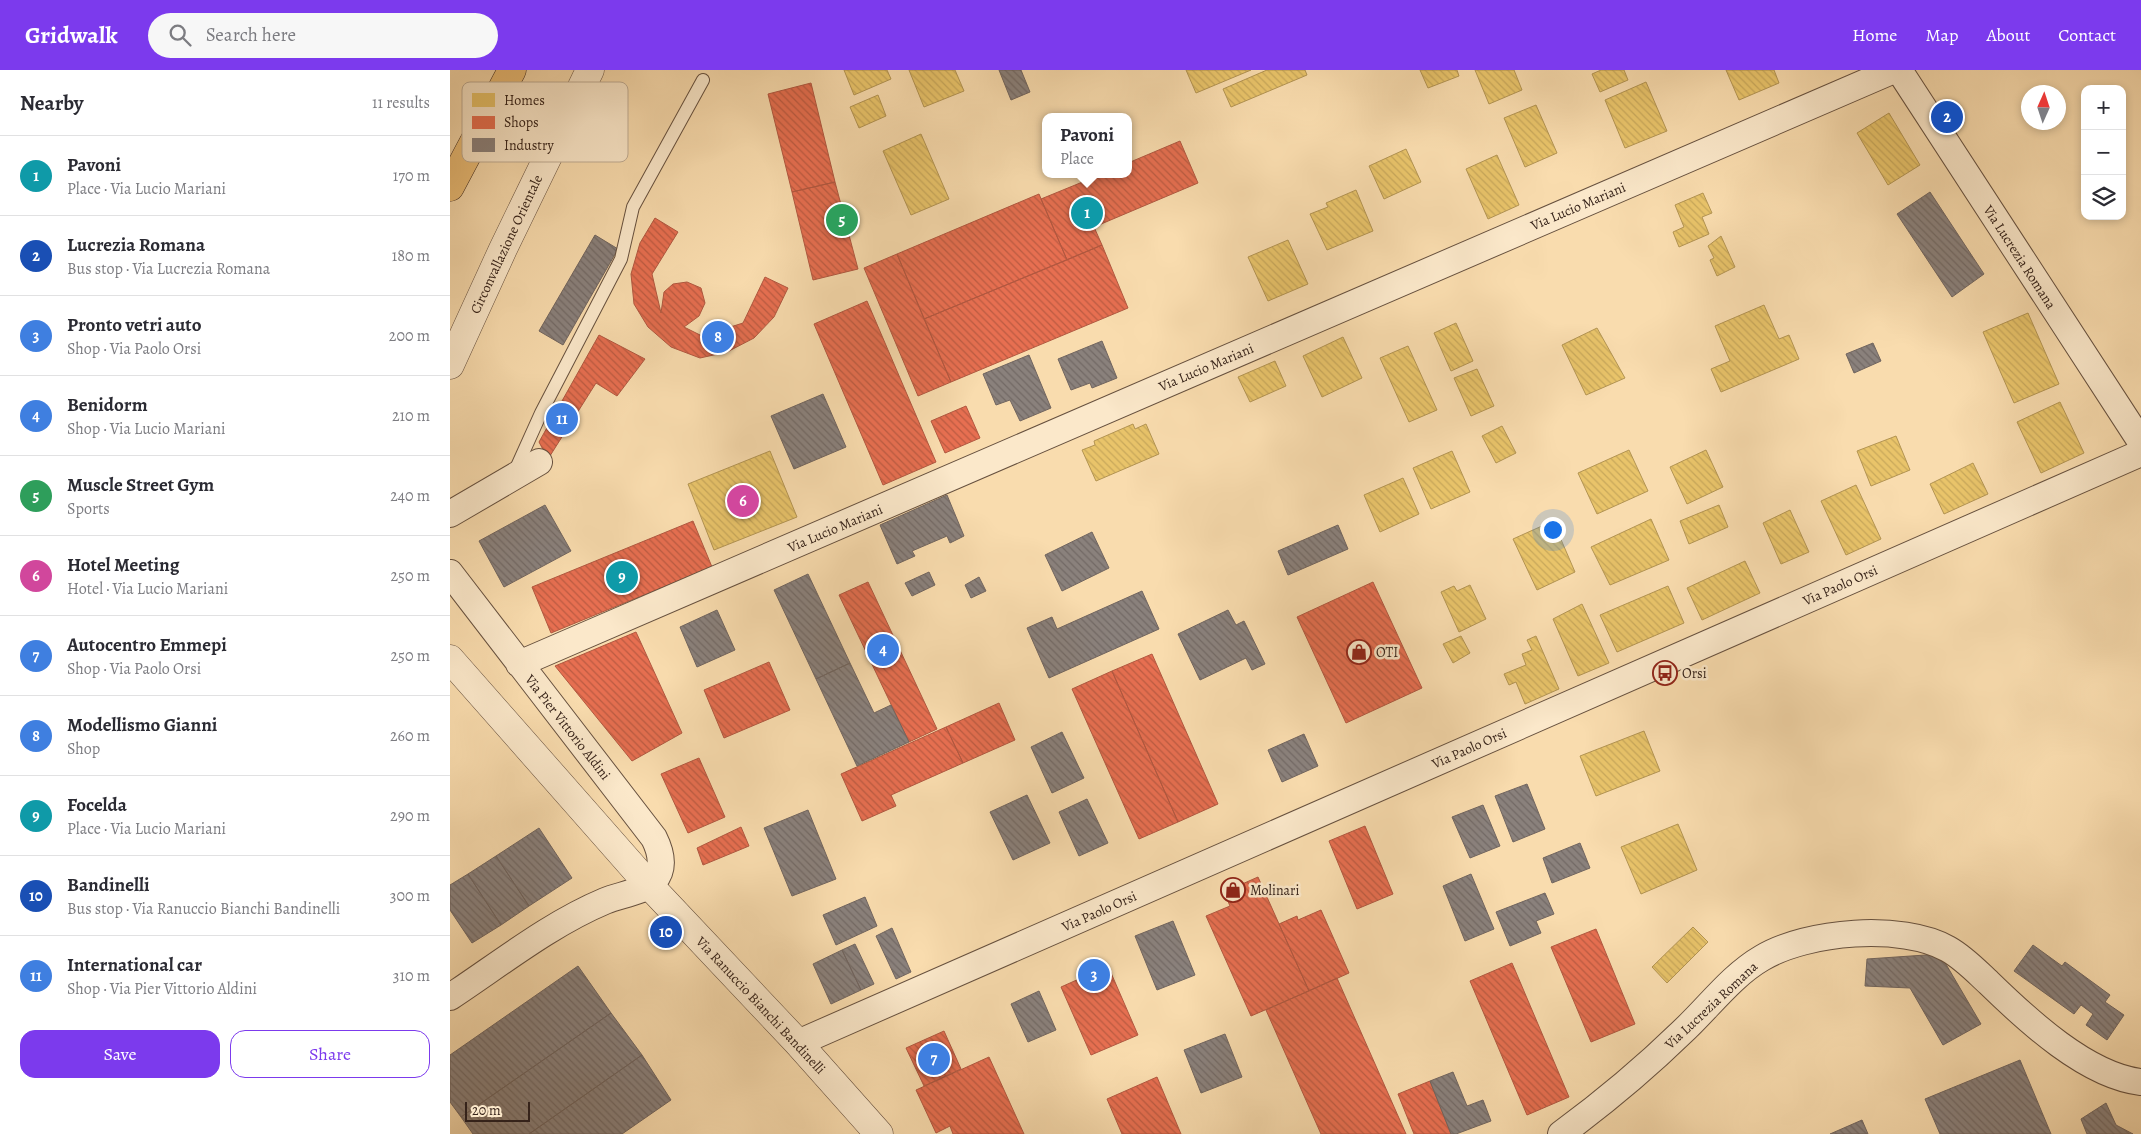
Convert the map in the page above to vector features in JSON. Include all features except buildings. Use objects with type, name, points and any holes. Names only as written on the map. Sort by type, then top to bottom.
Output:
[{"type":"highway","points":[[506,82],[512,70]]},
{"type":"highway","points":[[450,187],[463,162]]},
{"type":"street","name":"Circonvallazione Orientale","points":[[584,82],[590,70]]},
{"type":"street","name":"Via Lucio Mariani","points":[[519,664],[1894,70]]},
{"type":"street","name":"Via Lucrezia Romana","points":[[1900,70],[2141,442]]},
{"type":"street","name":"Circonvallazione Orientale","points":[[450,365],[545,162]]},
{"type":"street","name":"Via Paolo Orsi","points":[[798,1043],[2141,453]]},
{"type":"street","points":[[450,514],[538,462]]},
{"type":"street","name":"Via Pier Vittorio Aldini","points":[[450,573],[654,838],[661,860],[657,876],[649,885]]},
{"type":"street","name":"Via Ranuccio Bianchi Bandinelli","points":[[450,659],[649,885],[798,1043],[879,1134]]},
{"type":"street","points":[[450,997],[577,914],[606,900],[649,885]]},
{"type":"street","name":"Via Lucrezia Romana","points":[[1560,1134],[1632,1078],[1683,1032],[1744,970],[1760,959],[1796,944],[1863,934],[1914,938],[1948,948],[1964,959],[2010,1002],[2070,1051],[2109,1074],[2141,1082]]},
{"type":"lane","points":[[512,477],[540,413],[621,259],[633,207],[702,80]]},
{"type":"place","name":"Lucrezia Romana","points":[[1947,117]]},
{"type":"place","name":"Pavoni","points":[[1087,213]]},
{"type":"place","name":"Muscle Street Gym","points":[[842,220]]},
{"type":"place","name":"Modellismo Gianni","points":[[718,337]]},
{"type":"place","name":"International car","points":[[562,419]]},
{"type":"place","name":"Hotel Meeting","points":[[743,501]]},
{"type":"place","name":"Focelda","points":[[622,577]]},
{"type":"place","name":"Benidorm","points":[[883,650]]},
{"type":"place","name":"OTI","points":[[1359,652]]},
{"type":"place","name":"Orsi","points":[[1665,673]]},
{"type":"place","name":"Molinari","points":[[1233,890]]},
{"type":"place","name":"Bandinelli","points":[[666,932]]},
{"type":"place","name":"Pronto vetri auto","points":[[1094,975]]},
{"type":"place","name":"Autocentro Emmepi","points":[[934,1059]]}]
